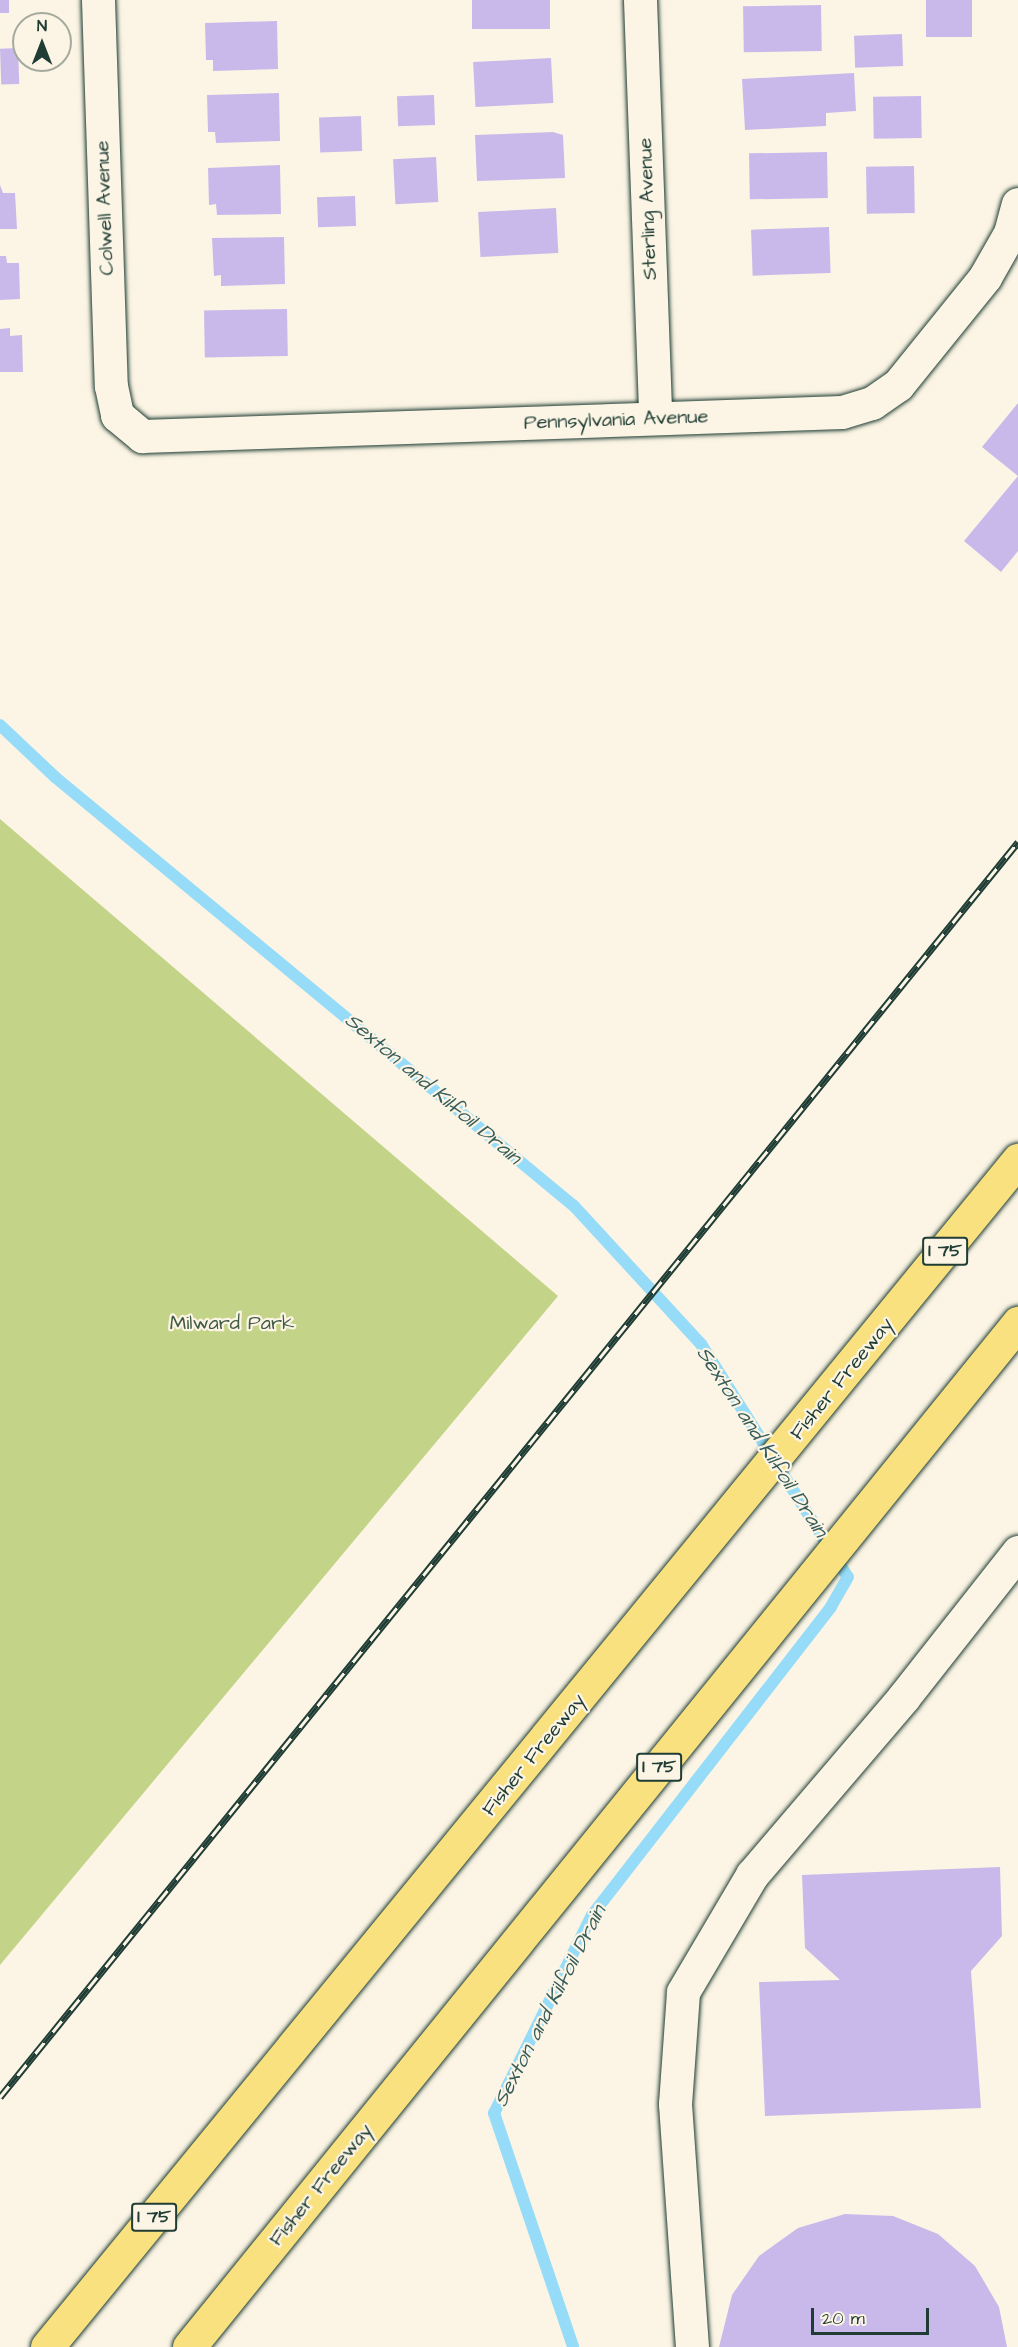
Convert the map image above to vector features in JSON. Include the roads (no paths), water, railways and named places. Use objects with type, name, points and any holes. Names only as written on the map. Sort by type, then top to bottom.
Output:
[{"type":"highway","name":"Fisher Freeway","points":[[47,2347],[873,1342],[1018,1160]]},
{"type":"highway","name":"Fisher Freeway","points":[[189,2347],[1018,1323]]},
{"type":"street","name":"Colwell Avenue","points":[[98,0],[111,386],[117,415]]},
{"type":"street","name":"Sterling Avenue","points":[[640,0],[655,417]]},
{"type":"street","name":"Pennsylvania Avenue","points":[[117,415],[130,430],[155,437],[655,417],[842,412],[872,403],[898,385],[985,277],[1010,233],[1018,204]]},
{"type":"street","points":[[692,2347],[675,2104],[683,1992],[752,1875],[903,1698],[1018,1552]]},
{"type":"waterway","name":"Sexton and Kilfoil Drain","points":[[0,725],[55,777],[574,1206],[701,1344],[848,1577],[831,1607],[592,1915],[494,2113],[573,2347]]},
{"type":"railway","points":[[0,2097],[1018,842]]},
{"type":"park label","name":"Milward Park","points":[[232,1323]]}]
